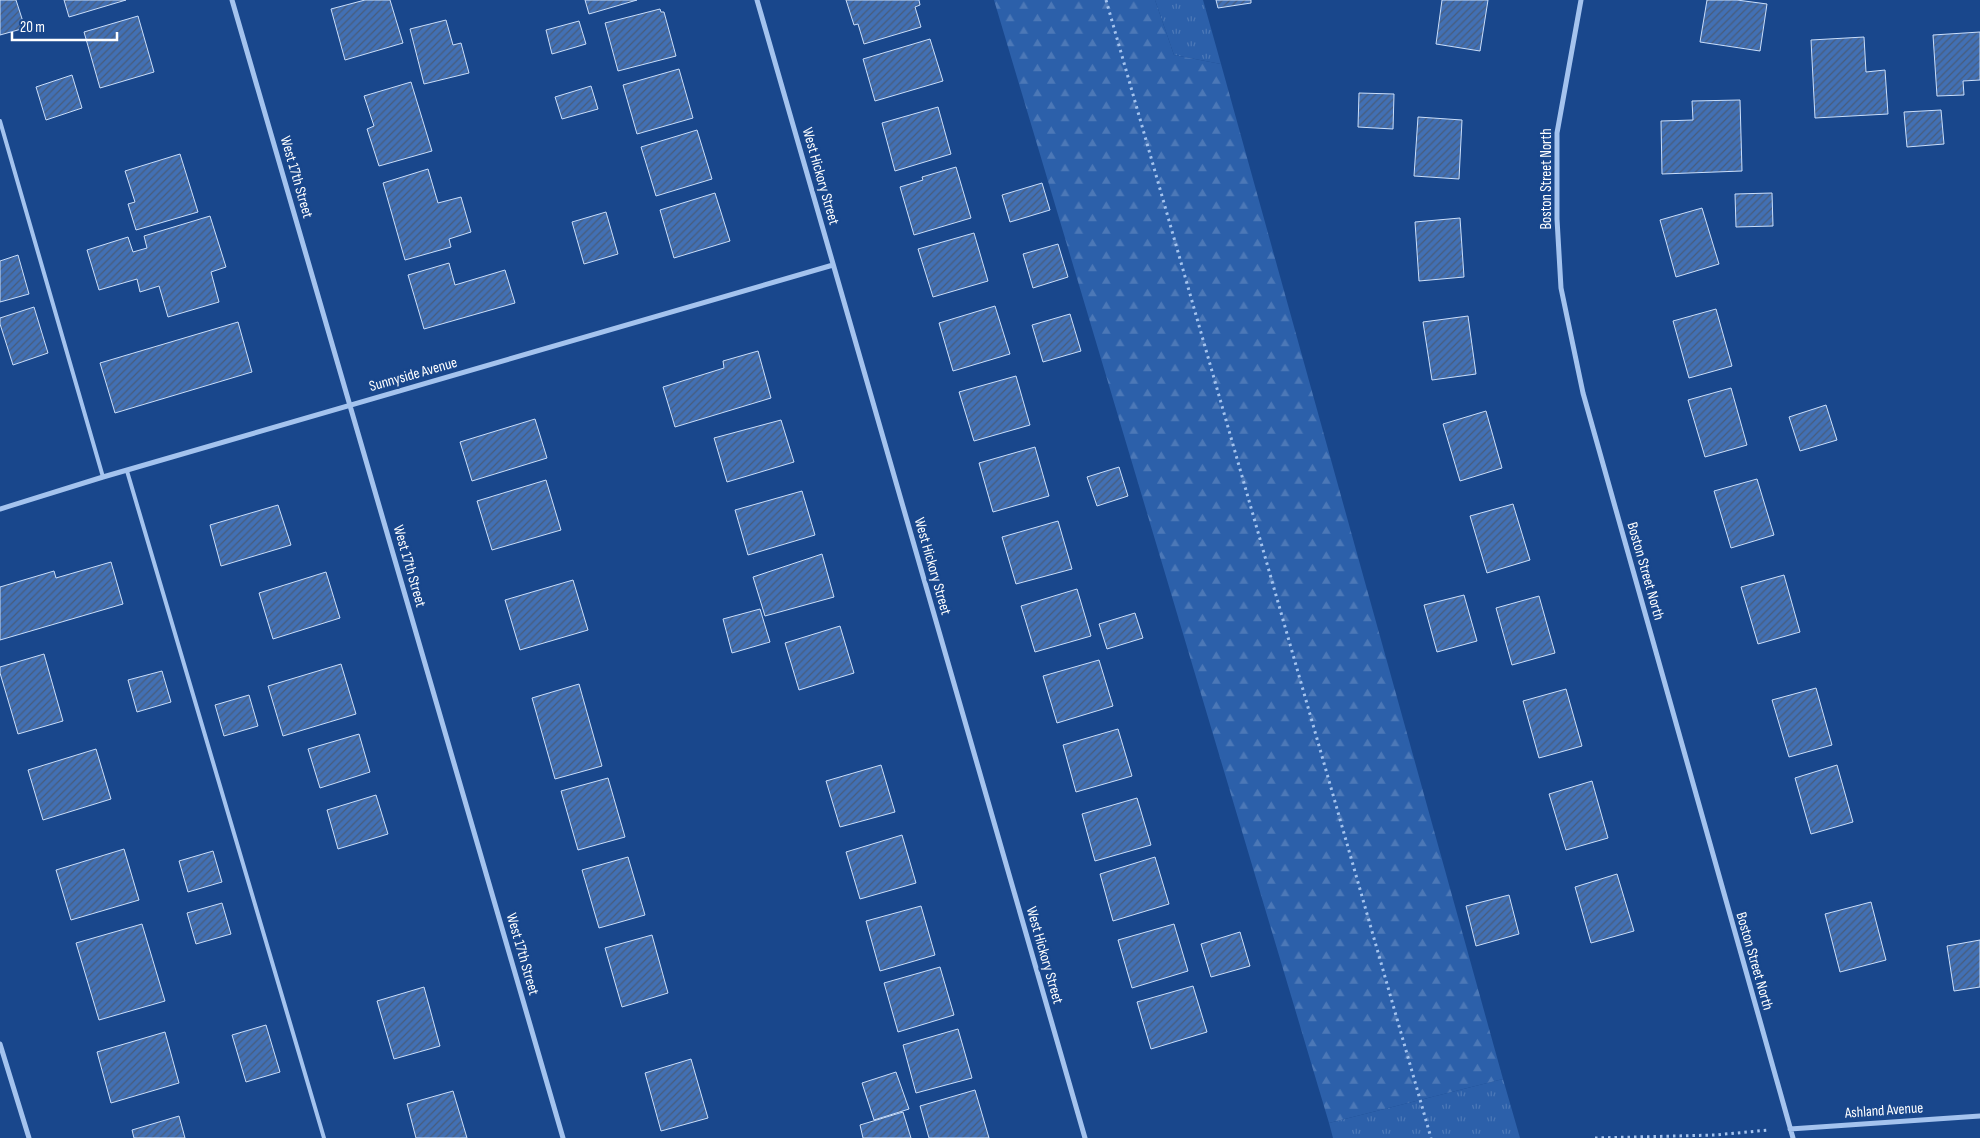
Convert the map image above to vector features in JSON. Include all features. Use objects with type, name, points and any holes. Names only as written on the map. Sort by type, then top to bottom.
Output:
[{"type":"street","name":"West 17th Street","points":[[232,0],[563,1138]]},
{"type":"street","name":"West Hickory Street","points":[[757,0],[1085,1138]]},
{"type":"street","name":"Boston Street North","points":[[1581,0],[1556,133],[1557,219],[1561,288],[1583,393],[1793,1138]]},
{"type":"street","name":"Sunnyside Avenue","points":[[0,509],[103,477],[833,265]]},
{"type":"street","points":[[0,1044],[29,1138]]},
{"type":"street","name":"Ashland Avenue","points":[[1790,1129],[1980,1116]]},
{"type":"lane","points":[[0,121],[103,477]]},
{"type":"lane","points":[[127,471],[324,1138]]},
{"type":"path","points":[[1106,0],[1431,1138]]},
{"type":"path","points":[[1595,1138],[1715,1135],[1790,1129]]},
{"type":"green space","points":[[994,0],[1155,0],[1174,55],[1221,64],[1503,1079],[1329,1123]]},
{"type":"green space","points":[[1155,0],[1203,0],[1221,64],[1174,55]]},
{"type":"green space","points":[[1503,1079],[1520,1138],[1333,1138],[1329,1123]]},
{"type":"building","points":[[0,0],[16,0],[25,28],[0,35]]},
{"type":"building","points":[[64,0],[126,0],[69,17]]},
{"type":"building","points":[[365,0],[390,0],[403,43],[345,60],[331,9]]},
{"type":"building","points":[[585,0],[637,0],[589,14]]},
{"type":"building","points":[[846,0],[919,0],[920,5],[915,7],[921,27],[864,44],[858,24],[854,25]]},
{"type":"building","points":[[1216,0],[1251,0],[1251,3],[1218,8]]},
{"type":"building","points":[[1442,0],[1488,0],[1480,51],[1436,44]]},
{"type":"building","points":[[1707,0],[1737,0],[1767,4],[1760,51],[1700,42]]},
{"type":"building","points":[[660,9],[661,12],[664,12],[676,56],[618,71],[605,23]]},
{"type":"building","points":[[138,16],[154,72],[100,88],[84,32]]},
{"type":"building","points":[[446,20],[453,45],[461,43],[469,73],[424,84],[410,29]]},
{"type":"building","points":[[579,21],[586,44],[552,54],[546,30]]},
{"type":"building","points":[[1980,32],[1980,80],[1963,81],[1964,95],[1937,96],[1933,35]]},
{"type":"building","points":[[1864,37],[1866,72],[1885,70],[1888,114],[1815,118],[1811,40]]},
{"type":"building","points":[[930,39],[943,81],[875,101],[863,59]]},
{"type":"building","points":[[679,69],[693,118],[637,134],[623,85]]},
{"type":"building","points":[[72,75],[82,108],[46,120],[36,87]]},
{"type":"building","points":[[411,82],[432,151],[379,166],[367,129],[374,126],[364,96]]},
{"type":"building","points":[[591,86],[598,109],[562,119],[555,97]]},
{"type":"building","points":[[1359,93],[1394,94],[1393,129],[1358,127]]},
{"type":"building","points":[[1740,100],[1742,171],[1662,174],[1661,121],[1693,120],[1692,101]]},
{"type":"building","points":[[938,107],[951,154],[895,171],[882,123]]},
{"type":"building","points":[[1941,110],[1944,144],[1907,147],[1904,112]]},
{"type":"building","points":[[1418,117],[1462,120],[1459,179],[1414,176]]},
{"type":"building","points":[[697,130],[712,179],[656,196],[641,147]]},
{"type":"building","points":[[180,154],[198,212],[136,230],[128,204],[135,202],[125,171]]},
{"type":"building","points":[[956,167],[971,218],[914,235],[900,187],[923,180],[922,177]]},
{"type":"building","points":[[428,169],[438,203],[461,197],[471,232],[449,239],[451,247],[405,260],[383,183]]},
{"type":"building","points":[[1042,183],[1050,210],[1010,222],[1002,195]]},
{"type":"building","points":[[715,193],[730,241],[674,258],[660,210]]},
{"type":"building","points":[[1772,193],[1773,226],[1736,227],[1735,194]]},
{"type":"building","points":[[1702,208],[1719,264],[1676,277],[1660,220]]},
{"type":"building","points":[[606,212],[618,254],[584,264],[572,222]]},
{"type":"building","points":[[210,216],[226,267],[211,272],[219,302],[168,317],[159,286],[140,292],[137,279],[99,290],[87,250],[128,237],[133,252],[147,248],[144,236]]},
{"type":"building","points":[[1460,218],[1464,277],[1419,281],[1415,222]]},
{"type":"building","points":[[974,233],[988,281],[933,297],[918,249]]},
{"type":"building","points":[[1058,244],[1068,277],[1033,288],[1023,254]]},
{"type":"building","points":[[18,255],[29,294],[0,302],[0,261]]},
{"type":"building","points":[[449,263],[455,285],[505,270],[515,303],[424,329],[408,275]]},
{"type":"building","points":[[995,306],[1010,354],[953,371],[939,323]]},
{"type":"building","points":[[34,307],[48,353],[13,365],[0,324],[0,318]]},
{"type":"building","points":[[1716,309],[1732,366],[1689,378],[1673,321]]},
{"type":"building","points":[[1070,314],[1081,351],[1043,362],[1032,325]]},
{"type":"building","points":[[1468,316],[1476,374],[1432,380],[1423,322]]},
{"type":"building","points":[[238,322],[252,372],[115,413],[100,363]]},
{"type":"building","points":[[758,351],[771,398],[675,427],[663,387],[724,368],[723,361]]},
{"type":"building","points":[[1016,376],[1030,425],[974,441],[959,392]]},
{"type":"building","points":[[1731,388],[1747,445],[1705,457],[1688,400]]},
{"type":"building","points":[[1826,405],[1837,440],[1800,451],[1789,417]]},
{"type":"building","points":[[1486,411],[1502,468],[1460,481],[1443,424]]},
{"type":"building","points":[[535,419],[547,458],[472,481],[460,442]]},
{"type":"building","points":[[781,420],[794,462],[727,482],[714,438]]},
{"type":"building","points":[[1035,447],[1049,496],[993,512],[979,463]]},
{"type":"building","points":[[1119,467],[1128,496],[1097,506],[1087,477]]},
{"type":"building","points":[[1757,479],[1774,535],[1731,548],[1714,491]]},
{"type":"building","points":[[546,480],[561,530],[492,550],[477,501]]},
{"type":"building","points":[[802,491],[815,535],[748,555],[735,510]]},
{"type":"building","points":[[1513,504],[1530,560],[1487,573],[1470,516]]},
{"type":"building","points":[[278,505],[291,545],[221,566],[210,525]]},
{"type":"building","points":[[1058,521],[1072,569],[1016,584],[1002,537]]},
{"type":"building","points":[[822,554],[834,597],[765,616],[753,577]]},
{"type":"building","points":[[111,562],[123,604],[0,640],[0,587],[54,571],[56,578]]},
{"type":"building","points":[[326,572],[340,618],[273,639],[259,593]]},
{"type":"building","points":[[1784,575],[1800,632],[1758,644],[1741,587]]},
{"type":"building","points":[[573,580],[588,630],[520,650],[505,600]]},
{"type":"building","points":[[1077,589],[1091,636],[1035,652],[1021,606]]},
{"type":"building","points":[[1464,595],[1477,641],[1437,652],[1424,605]]},
{"type":"building","points":[[1539,596],[1555,653],[1512,665],[1496,608]]},
{"type":"building","points":[[760,609],[770,642],[732,653],[723,619]]},
{"type":"building","points":[[1135,613],[1143,638],[1107,649],[1099,624]]},
{"type":"building","points":[[840,626],[854,673],[799,690],[785,643]]},
{"type":"building","points":[[44,654],[63,721],[18,734],[0,673],[0,667]]},
{"type":"building","points":[[1099,660],[1113,706],[1057,723],[1043,676]]},
{"type":"building","points":[[341,664],[356,714],[283,736],[268,686]]},
{"type":"building","points":[[162,671],[171,702],[137,712],[128,680]]},
{"type":"building","points":[[579,684],[602,766],[555,779],[532,698]]},
{"type":"building","points":[[1816,688],[1832,745],[1789,757],[1772,700]]},
{"type":"building","points":[[1566,689],[1582,746],[1539,758],[1523,701]]},
{"type":"building","points":[[249,695],[258,726],[224,736],[215,705]]},
{"type":"building","points":[[1118,729],[1132,776],[1076,792],[1063,745]]},
{"type":"building","points":[[359,734],[370,772],[320,788],[308,749]]},
{"type":"building","points":[[96,749],[111,799],[43,820],[28,770]]},
{"type":"building","points":[[881,765],[895,812],[840,827],[826,781]]},
{"type":"building","points":[[1837,765],[1853,822],[1811,834],[1795,778]]},
{"type":"building","points":[[608,778],[625,837],[578,850],[561,791]]},
{"type":"building","points":[[1592,781],[1608,838],[1566,850],[1549,794]]},
{"type":"building","points":[[376,795],[388,834],[338,849],[327,810]]},
{"type":"building","points":[[1137,798],[1151,845],[1095,861],[1082,814]]},
{"type":"building","points":[[902,835],[916,883],[860,899],[846,852]]},
{"type":"building","points":[[124,849],[139,900],[71,920],[56,870]]},
{"type":"building","points":[[213,851],[222,882],[188,892],[179,861]]},
{"type":"building","points":[[628,857],[645,915],[599,928],[582,870]]},
{"type":"building","points":[[1155,857],[1169,904],[1113,921],[1100,874]]},
{"type":"building","points":[[1617,874],[1634,931],[1591,943],[1575,887]]},
{"type":"building","points":[[1509,895],[1519,934],[1476,946],[1466,906]]},
{"type":"building","points":[[1871,902],[1886,960],[1840,972],[1825,914]]},
{"type":"building","points":[[222,903],[231,934],[196,944],[187,913]]},
{"type":"building","points":[[921,906],[935,955],[880,971],[866,921]]},
{"type":"building","points":[[142,924],[165,1001],[99,1020],[76,943]]},
{"type":"building","points":[[1174,924],[1188,971],[1132,988],[1118,940]]},
{"type":"building","points":[[1240,932],[1250,966],[1211,977],[1201,944]]},
{"type":"building","points":[[652,935],[668,993],[622,1007],[605,948]]},
{"type":"building","points":[[1980,940],[1980,987],[1954,991],[1947,946]]},
{"type":"building","points":[[940,967],[954,1015],[898,1032],[884,983]]},
{"type":"building","points":[[1193,986],[1207,1032],[1151,1049],[1137,1002]]},
{"type":"building","points":[[424,987],[440,1046],[394,1059],[377,1001]]},
{"type":"building","points":[[266,1025],[280,1072],[246,1082],[232,1035]]},
{"type":"building","points":[[958,1029],[972,1078],[916,1093],[903,1045]]},
{"type":"building","points":[[165,1032],[179,1083],[111,1103],[97,1052]]},
{"type":"building","points":[[691,1059],[708,1118],[661,1131],[645,1073]]},
{"type":"building","points":[[896,1072],[909,1109],[874,1120],[862,1083]]},
{"type":"building","points":[[975,1090],[989,1138],[929,1138],[920,1106]]},
{"type":"building","points":[[453,1091],[467,1138],[416,1138],[407,1104]]},
{"type":"building","points":[[903,1112],[911,1138],[863,1138],[860,1125]]},
{"type":"building","points":[[179,1116],[185,1138],[134,1138],[132,1130]]}]
